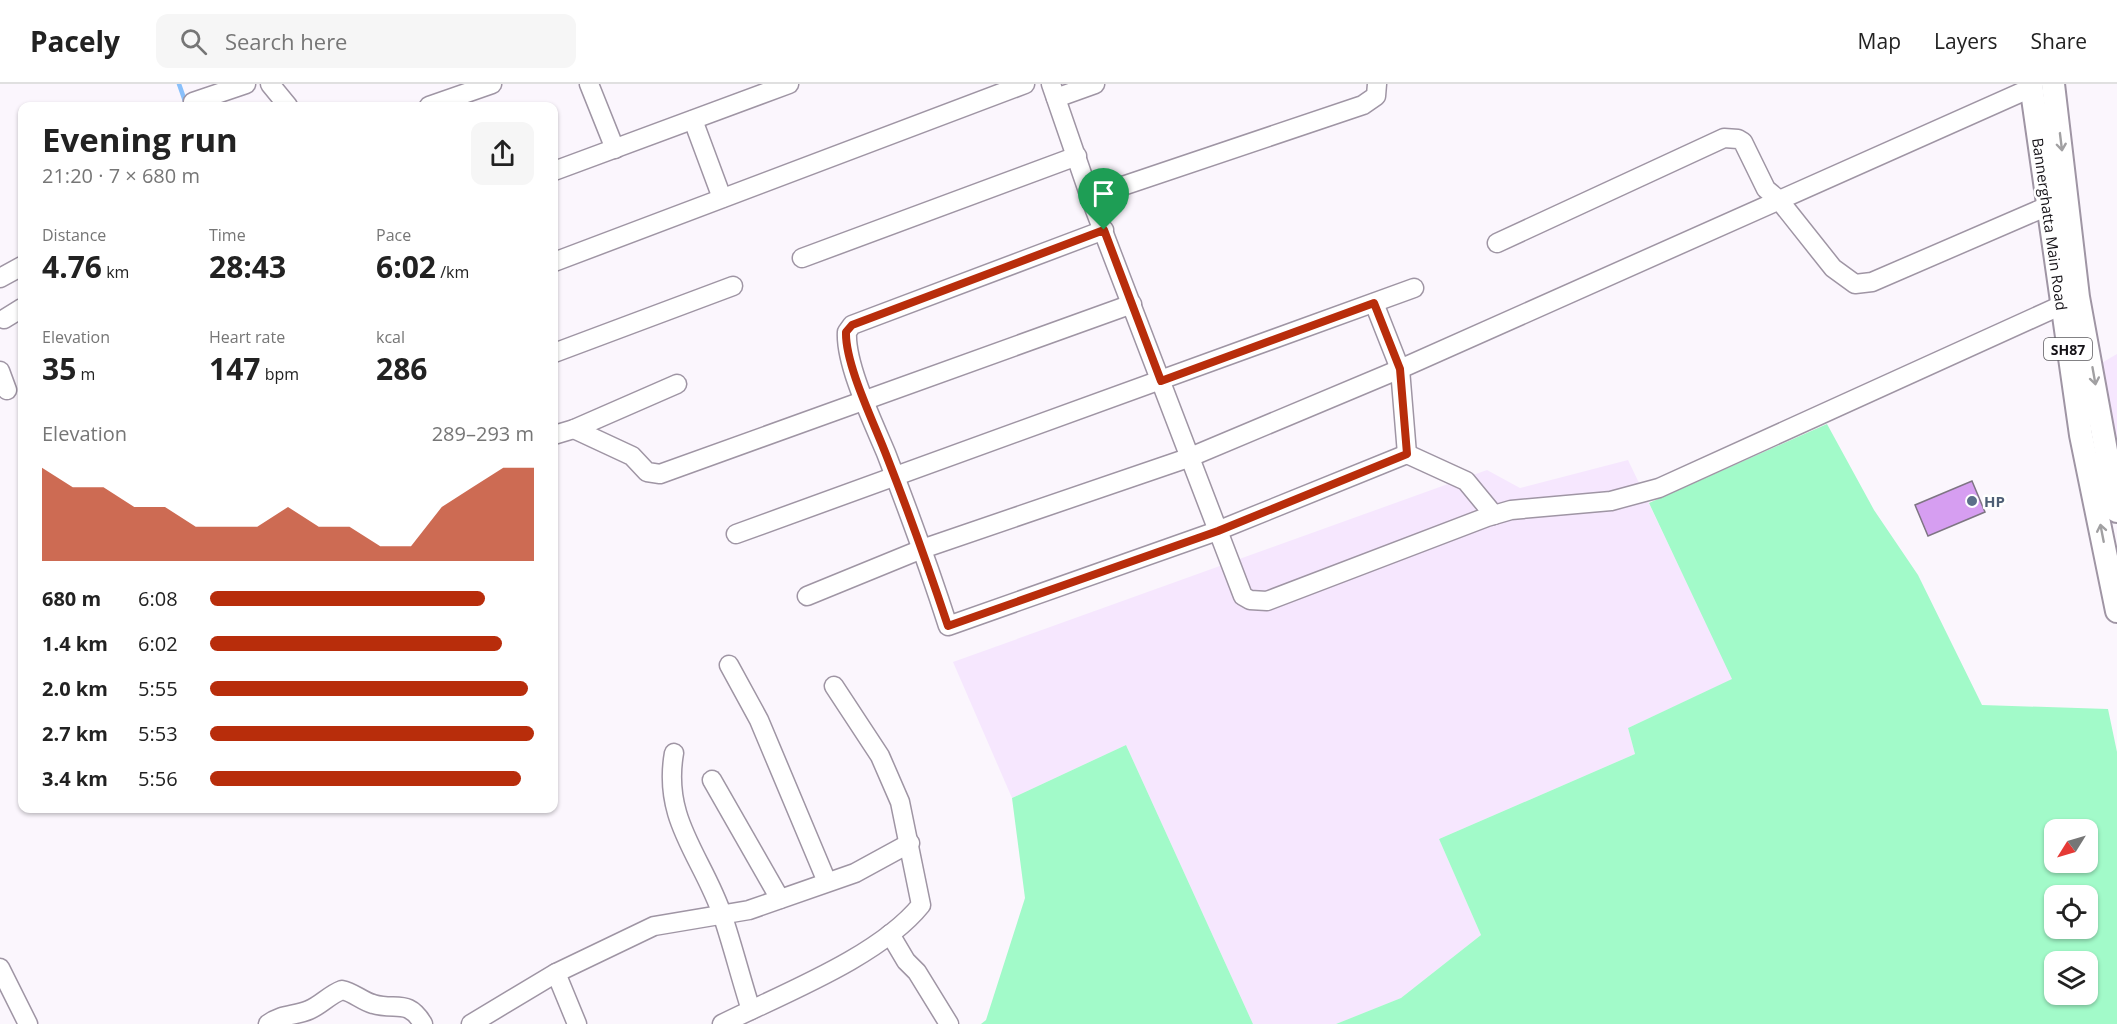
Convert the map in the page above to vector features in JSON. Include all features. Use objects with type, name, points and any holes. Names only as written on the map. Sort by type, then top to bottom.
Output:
[{"type":"main road","name":"Bannerghatta Main Road","points":[[2038,85],[2048,206],[2117,511]]},
{"type":"main road","name":"Bannerghatta Main Road","points":[[2038,85],[2070,301],[2081,435],[2117,611]]},
{"type":"street","points":[[193,102],[246,84]]},
{"type":"street","points":[[270,84],[285,102]]},
{"type":"street","points":[[440,102],[492,84]]},
{"type":"street","points":[[589,84],[615,149]]},
{"type":"street","points":[[558,260],[1025,84]]},
{"type":"street","points":[[1095,84],[1053,91],[1090,197],[1188,458],[1243,596],[1259,602],[1511,510],[1611,501],[1659,488],[2070,301]]},
{"type":"street","points":[[1090,197],[1363,105],[1376,96],[1377,84]]},
{"type":"street","points":[[807,596],[922,549],[1188,458],[1400,369],[2038,85]]},
{"type":"street","points":[[558,170],[778,86]]},
{"type":"street","points":[[693,120],[722,198]]},
{"type":"street","points":[[1497,243],[1724,138],[1738,139],[1743,142],[1761,183],[1779,200],[1833,268],[1855,284],[1872,282],[2048,206]]},
{"type":"street","points":[[802,258],[1077,156]]},
{"type":"street","points":[[1104,230],[852,325],[846,332],[846,343],[866,402],[922,549],[948,626],[1218,531],[1407,454],[1466,482],[1494,515]]},
{"type":"street","points":[[0,278],[18,268]]},
{"type":"street","points":[[558,352],[733,286]]},
{"type":"street","points":[[736,534],[1414,288]]},
{"type":"street","points":[[1374,303],[1400,369],[1407,454]]},
{"type":"street","points":[[574,429],[632,456],[647,471],[660,474],[866,402],[1132,304]]},
{"type":"street","points":[[4,319],[18,310]]},
{"type":"street","points":[[0,371],[7,390]]},
{"type":"street","points":[[558,434],[678,384]]},
{"type":"street","points":[[729,665],[759,720],[827,882]]},
{"type":"street","points":[[722,1024],[844,963],[890,934],[912,917],[921,905],[900,802],[880,756],[834,686]]},
{"type":"street","points":[[674,753],[672,800],[677,818],[723,915],[751,1010]]},
{"type":"street","points":[[712,780],[780,899]]},
{"type":"street","points":[[471,1024],[556,973],[654,926],[679,920],[723,915],[780,899],[855,873],[910,843]]},
{"type":"street","points":[[890,934],[949,1024]]},
{"type":"street","points":[[0,968],[28,1024]]},
{"type":"street","points":[[556,973],[577,1024]]},
{"type":"street","points":[[268,1024],[278,1017],[311,1009],[331,994],[342,990],[376,1005],[409,1008],[417,1013],[423,1024]]},
{"type":"shaded area","points":[[2117,354],[2117,483],[2093,368]]},
{"type":"shaded area","points":[[1628,460],[1733,679],[1628,728],[1635,754],[1439,839],[1481,935],[1401,998],[1336,1024],[1253,1024],[1126,745],[1012,798],[953,662],[1487,470],[1520,488]]},
{"type":"green space","points":[[1827,424],[1874,510],[1918,575],[1982,705],[2108,709],[2117,752],[2117,1024],[1336,1024],[1401,998],[1481,935],[1439,839],[1635,754],[1628,728],[1732,679],[1649,503]]},
{"type":"green space","points":[[1126,745],[1253,1024],[981,1024],[986,1020],[1025,898],[1012,798]]},
{"type":"building","points":[[1972,481],[1985,512],[1928,536],[1915,505]]},
{"type":"waterway","points":[[179,84],[185,102]]},
{"type":"place","name":"HP","points":[[1972,501]]},
{"type":"route","points":[[1104,230],[1161,381],[1374,303],[1400,369],[1407,454],[1218,531],[948,626],[922,549],[866,402],[846,343],[846,332],[852,325],[1104,230]]}]
